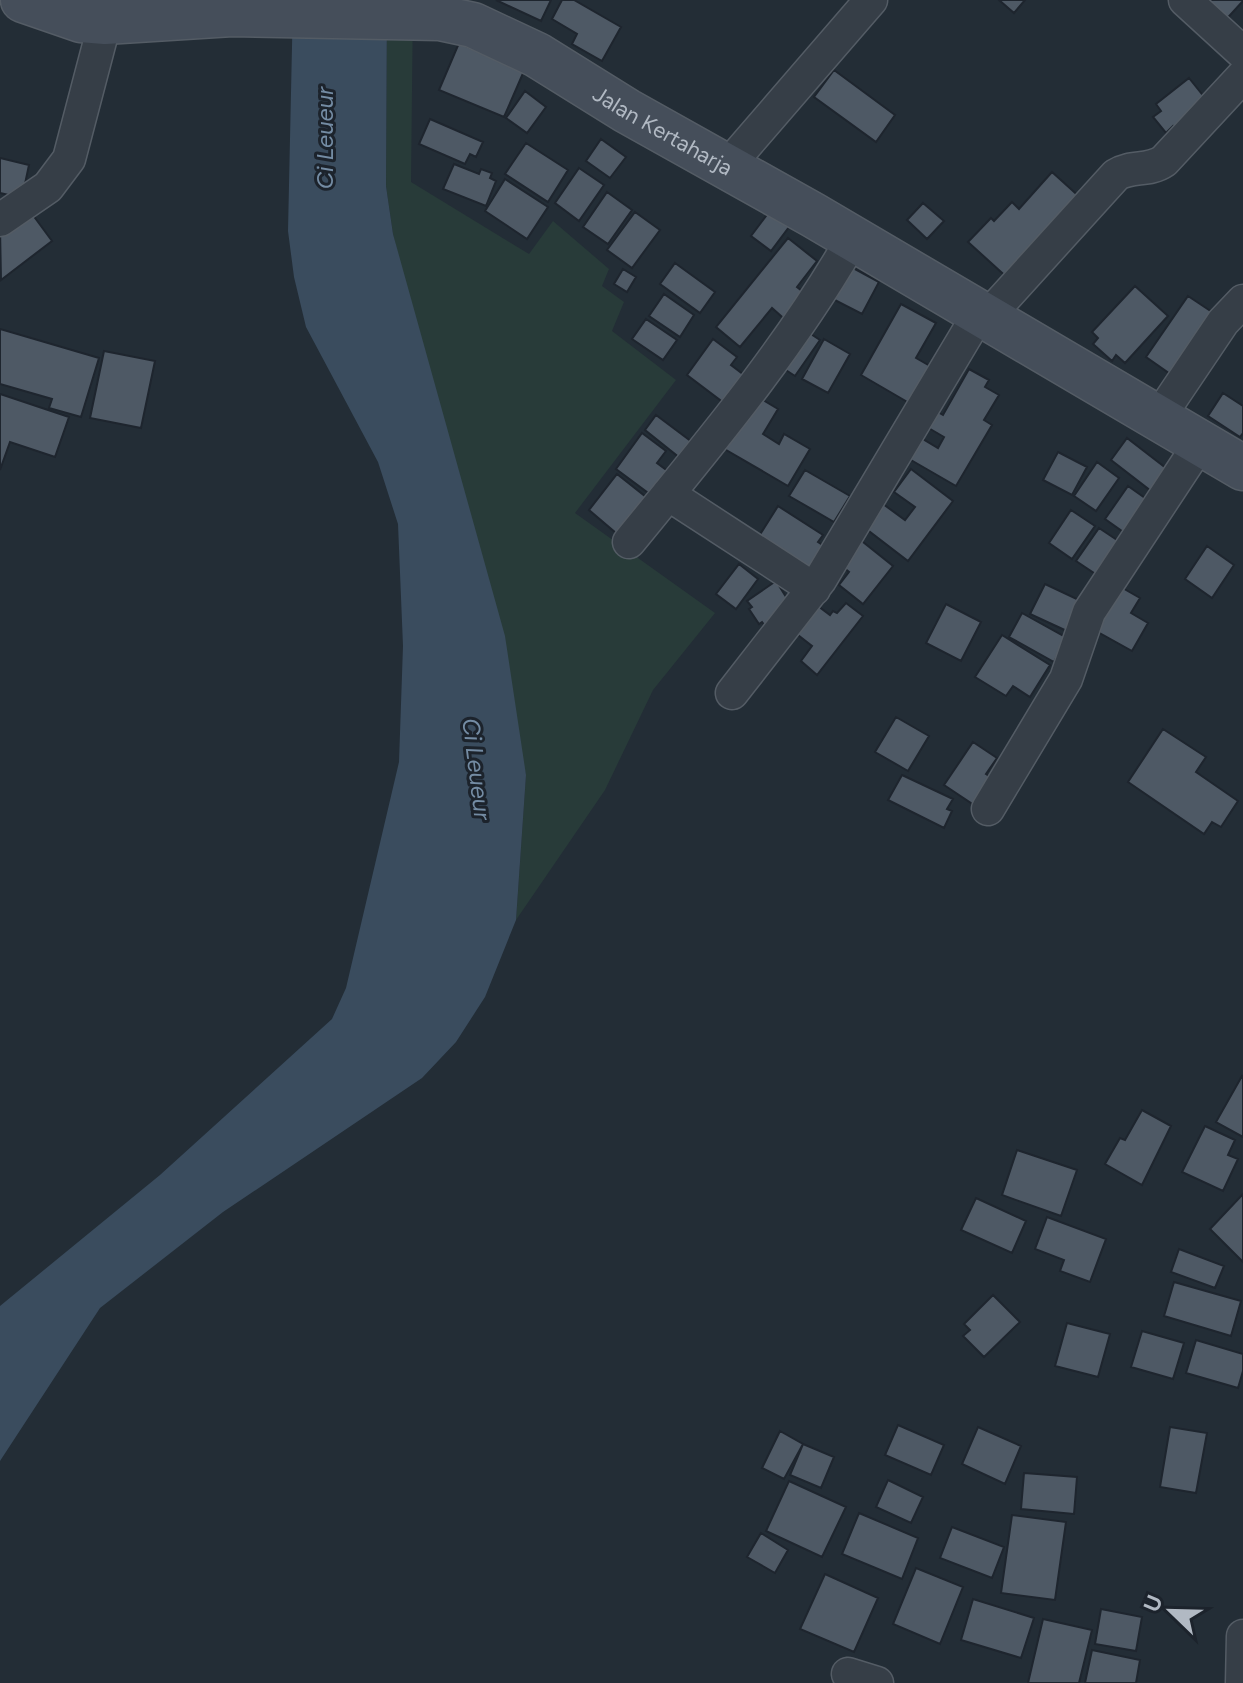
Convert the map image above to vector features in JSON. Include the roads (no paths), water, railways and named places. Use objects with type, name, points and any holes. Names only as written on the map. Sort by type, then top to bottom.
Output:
[{"type":"street","name":"Jalan Kertaharja","points":[[23,0],[81,20],[105,22],[232,14],[440,18],[473,25],[508,40],[726,168],[853,238],[1243,468]]},
{"type":"street","points":[[726,168],[871,0]]},
{"type":"street","points":[[1185,0],[1243,53]]},
{"type":"street","points":[[0,220],[48,187],[69,159],[105,22]]},
{"type":"street","points":[[732,693],[814,589],[984,314],[1116,175],[1131,169],[1151,169],[1164,161],[1243,76]]},
{"type":"street","points":[[629,542],[785,344],[821,294],[853,238]]},
{"type":"street","points":[[1159,417],[1223,322],[1243,301]]},
{"type":"street","points":[[988,809],[1066,679],[1089,612],[1201,442]]},
{"type":"street","points":[[668,494],[814,589]]},
{"type":"street","points":[[1242,1683],[1243,1636]]},
{"type":"water","name":"Ci Leueur","points":[[293,0],[387,0],[386,186],[393,234],[505,636],[526,775],[516,920],[485,997],[456,1042],[422,1078],[223,1212],[100,1308],[0,1461],[0,1306],[160,1175],[332,1019],[346,988],[399,762],[403,646],[398,524],[378,462],[306,327],[294,277],[288,231]]}]
